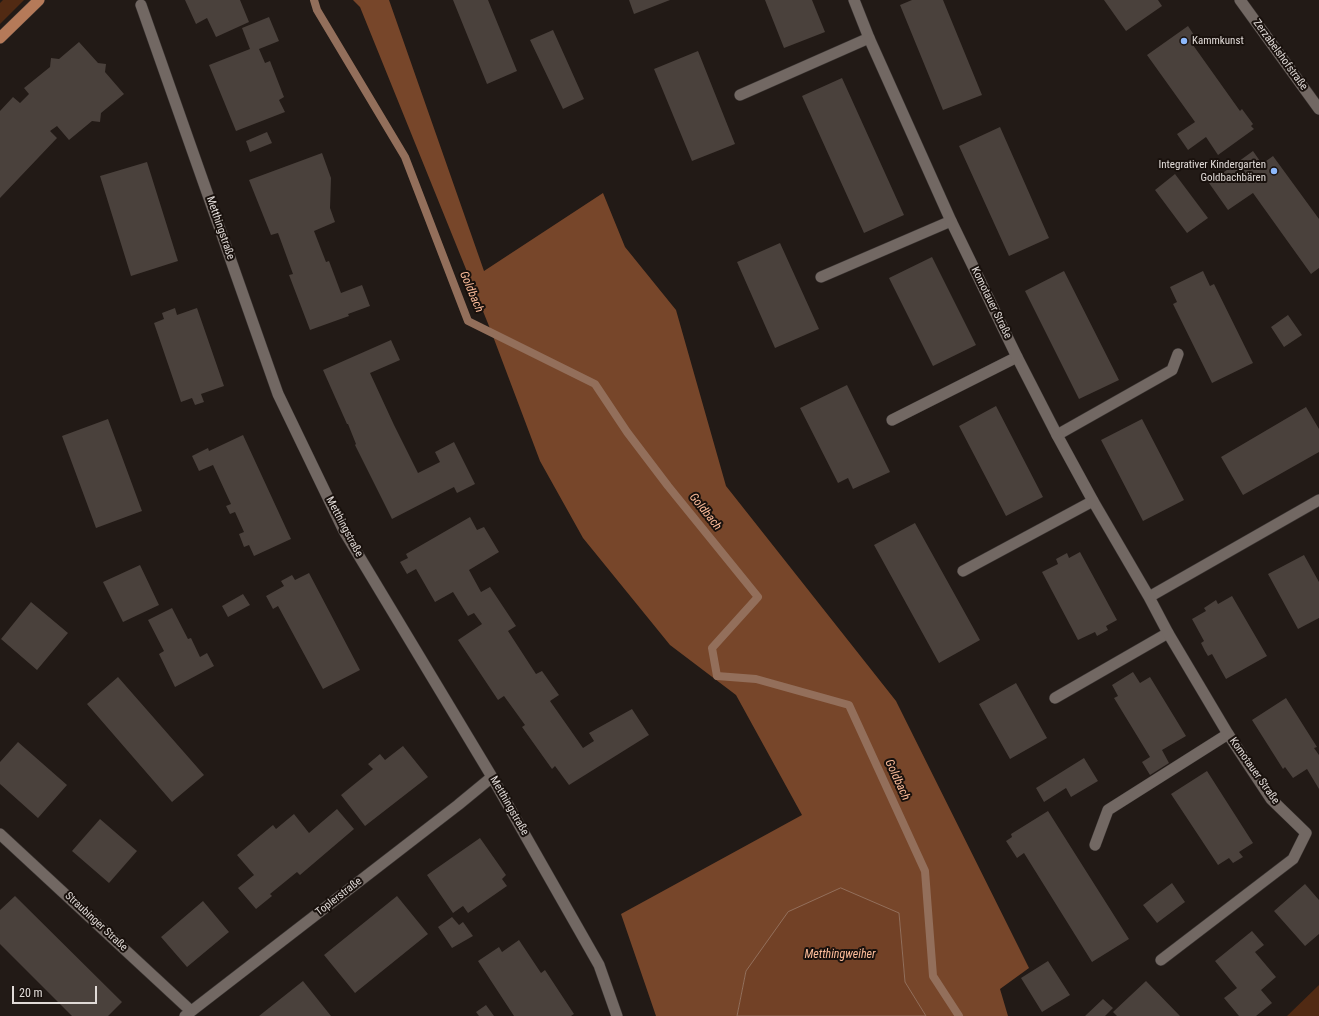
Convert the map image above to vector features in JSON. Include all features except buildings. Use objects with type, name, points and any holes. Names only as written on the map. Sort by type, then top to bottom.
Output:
[{"type":"main road","points":[[0,38],[39,0]]},
{"type":"street","name":"Komotauer Straße","points":[[854,0],[869,38],[951,221],[1017,357],[1057,435],[1168,633],[1228,734],[1271,799],[1306,833],[1293,859],[1161,960]]},
{"type":"street","name":"Zerzabelshofstraße","points":[[1240,0],[1319,109]]},
{"type":"street","name":"Metthingstraße","points":[[141,5],[278,394],[344,531],[492,777],[598,964],[617,1016]]},
{"type":"street","points":[[740,95],[869,38]]},
{"type":"street","points":[[821,277],[951,221]]},
{"type":"street","points":[[1057,435],[1172,370],[1178,354]]},
{"type":"street","points":[[892,420],[1017,357]]},
{"type":"street","points":[[963,571],[1093,500]]},
{"type":"street","points":[[1149,597],[1319,500]]},
{"type":"street","points":[[1055,698],[1168,633]]},
{"type":"street","points":[[1095,845],[1108,810],[1228,734]]},
{"type":"street","name":"Toplerstraße","points":[[188,1014],[492,777]]},
{"type":"street","name":"Straubinger Straße","points":[[0,834],[188,1014]]},
{"type":"shaded area","points":[[3,0],[24,0],[0,24],[0,3]]},
{"type":"shaded area","points":[[353,0],[389,0],[484,271],[603,193],[625,247],[676,310],[726,486],[896,701],[1029,968],[1000,989],[1008,1016],[926,1016],[905,983],[899,913],[746,971],[737,1016],[656,1016],[621,914],[802,815],[736,695],[670,645],[583,538],[540,461],[491,331],[360,7]]},
{"type":"shaded area","points":[[1319,985],[1319,1016],[1287,1016]]},
{"type":"water","name":"Metthingweiher","points":[[841,888],[899,913],[905,982],[926,1016],[737,1016],[746,971],[788,912]]},
{"type":"waterway","name":"Goldbach","points":[[314,0],[317,10],[405,157],[468,321],[595,384],[627,432],[668,486],[758,597],[712,648],[717,676],[756,679],[849,705],[925,871],[933,976],[959,1016]]},
{"type":"place","name":"Kammkunst","points":[[1184,41]]},
{"type":"place","name":"Integrativer Kindergarten Goldbachbären","points":[[1274,171]]}]
